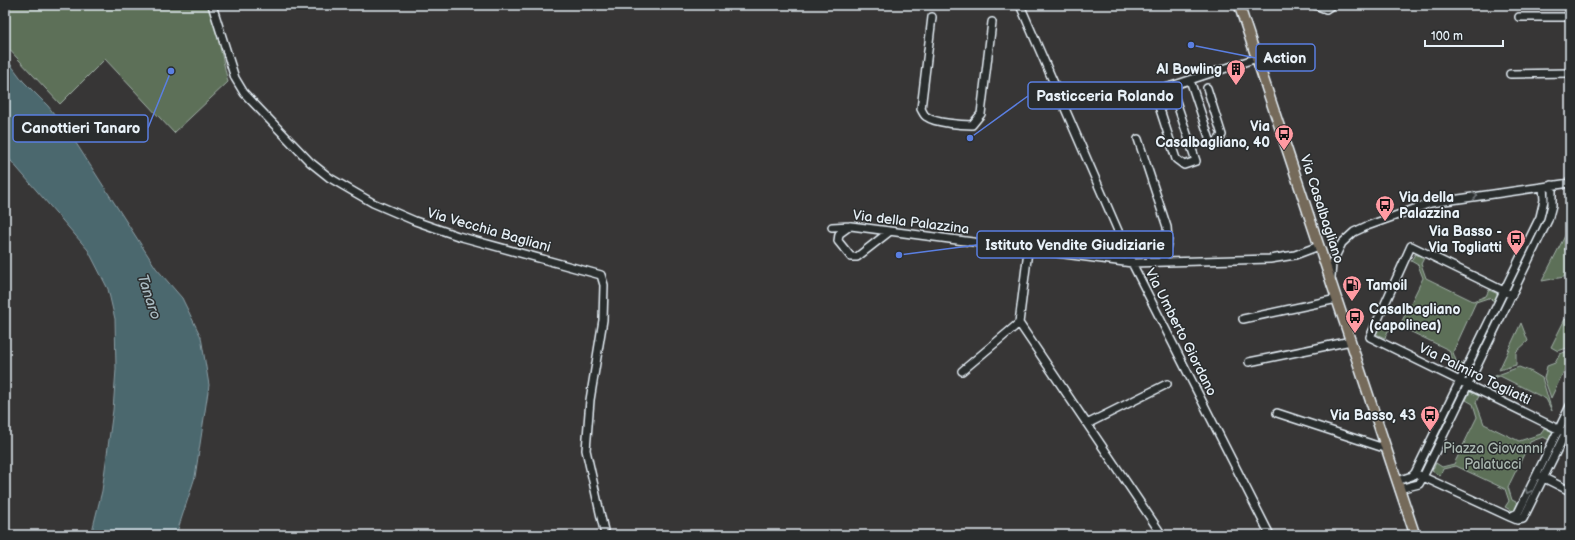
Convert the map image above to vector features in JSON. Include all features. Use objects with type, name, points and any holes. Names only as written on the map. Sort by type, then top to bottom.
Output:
[{"type":"main road","name":"Via Casalbagliano","points":[[1240,5],[1415,535]]},
{"type":"street","name":"Via Vecchia Bagliani","points":[[212,5],[235,78],[244,93],[310,162],[330,178],[373,203],[415,221],[458,236],[601,275],[604,285],[603,320],[590,400],[586,450],[605,535]]},
{"type":"street","name":"Via Umberto Giordano","points":[[1020,5],[1132,263],[1270,535]]},
{"type":"street","points":[[1315,5],[1329,7]]},
{"type":"street","points":[[932,17],[921,109],[926,117],[936,121],[966,125],[972,125],[981,114],[992,22]]},
{"type":"street","points":[[1519,17],[1570,17]]},
{"type":"street","points":[[1171,86],[1196,161],[1184,165],[1176,159],[1150,92],[1257,58]]},
{"type":"street","points":[[1510,74],[1570,73]]},
{"type":"street","points":[[1190,80],[1210,140],[1216,143],[1222,135],[1207,88]]},
{"type":"street","points":[[1138,139],[1167,228],[1168,240],[1163,262]]},
{"type":"street","points":[[1332,282],[1331,268],[1334,257],[1345,240],[1358,230],[1424,204],[1570,183]]},
{"type":"street","points":[[1398,485],[1419,484],[1423,477],[1550,216],[1552,205],[1552,185]]},
{"type":"street","points":[[1398,485],[1415,473],[1460,382],[1542,210],[1544,200],[1543,187]]},
{"type":"street","name":"Via della Palazzina","points":[[832,227],[850,226],[1028,251],[1132,263],[1270,259],[1295,255],[1319,246]]},
{"type":"street","points":[[850,226],[839,234],[838,241],[851,257],[857,257],[889,232]]},
{"type":"street","name":"Via Palmiro Togliatti","points":[[1512,295],[1410,246],[1370,337],[1562,431]]},
{"type":"street","points":[[1028,251],[1019,323],[1162,535]]},
{"type":"street","points":[[1323,257],[1328,260],[1334,257]]},
{"type":"street","points":[[1243,320],[1337,299]]},
{"type":"street","points":[[962,371],[1019,323]]},
{"type":"street","points":[[1249,362],[1351,341]]},
{"type":"street","points":[[1087,424],[1167,384]]},
{"type":"street","points":[[1415,473],[1517,520],[1524,519],[1544,478],[1570,406]]},
{"type":"street","points":[[1277,413],[1387,449]]},
{"type":"street","points":[[1510,517],[1518,513],[1536,474],[1562,431],[1570,424]]},
{"type":"street","points":[[1536,474],[1570,491]]},
{"type":"green space","points":[[5,5],[207,5],[213,16],[228,82],[174,133],[105,59],[60,104],[5,45]]},
{"type":"green space","points":[[1570,226],[1570,248],[1564,249],[1570,254],[1570,265],[1564,277],[1542,281]]},
{"type":"green space","points":[[1415,254],[1424,258],[1421,264],[1426,278],[1473,301],[1486,296],[1489,290],[1498,294],[1495,301],[1488,298],[1476,302],[1453,352],[1456,361],[1464,365],[1459,374],[1449,369],[1453,361],[1449,350],[1401,327],[1388,331],[1385,338],[1376,334],[1381,325],[1387,328],[1401,323],[1423,278],[1418,265],[1411,261]]},
{"type":"green space","points":[[1565,319],[1570,322],[1570,347],[1558,351],[1551,347]]},
{"type":"green space","points":[[1521,323],[1528,341],[1516,352],[1516,365],[1499,370]]},
{"type":"green space","points":[[1570,350],[1570,358],[1551,398],[1544,378],[1547,366],[1555,363],[1560,354]]},
{"type":"green space","points":[[1519,367],[1542,378],[1552,411],[1546,399],[1500,376],[1487,379]]},
{"type":"green space","name":"Piazza Giovanni Palatucci","points":[[1470,392],[1479,396],[1476,402],[1484,424],[1519,441],[1541,434],[1544,428],[1553,432],[1549,440],[1543,437],[1530,442],[1508,487],[1512,500],[1518,503],[1514,512],[1505,507],[1509,501],[1505,489],[1456,466],[1443,469],[1440,476],[1432,471],[1436,463],[1442,467],[1454,464],[1477,417],[1473,404],[1466,400]]},
{"type":"water","name":"Tanaro","points":[[5,57],[23,81],[48,106],[74,140],[156,268],[182,298],[201,337],[209,385],[195,477],[176,535],[91,535],[102,491],[113,410],[116,369],[115,319],[108,289],[88,250],[5,154]]},
{"type":"place","name":"Action","points":[[1191,45]]},
{"type":"place","name":"Canottieri Tanaro","points":[[171,71]]},
{"type":"place","name":"Al Bowling","points":[[1236,86]]},
{"type":"place","name":"Pasticceria Rolando","points":[[970,138]]},
{"type":"place","name":"Via Casalbagliano, 40","points":[[1284,151]]},
{"type":"place","name":"Via della Palazzina","points":[[1385,222]]},
{"type":"place","name":"Istituto Vendite Giudiziarie","points":[[899,255]]},
{"type":"place","name":"Via Basso - Via Togliatti","points":[[1516,256]]},
{"type":"place","name":"Tamoil","points":[[1352,302]]},
{"type":"place","name":"Casalbagliano (capolinea)","points":[[1355,334]]},
{"type":"place","name":"Via Basso, 43","points":[[1430,432]]}]
